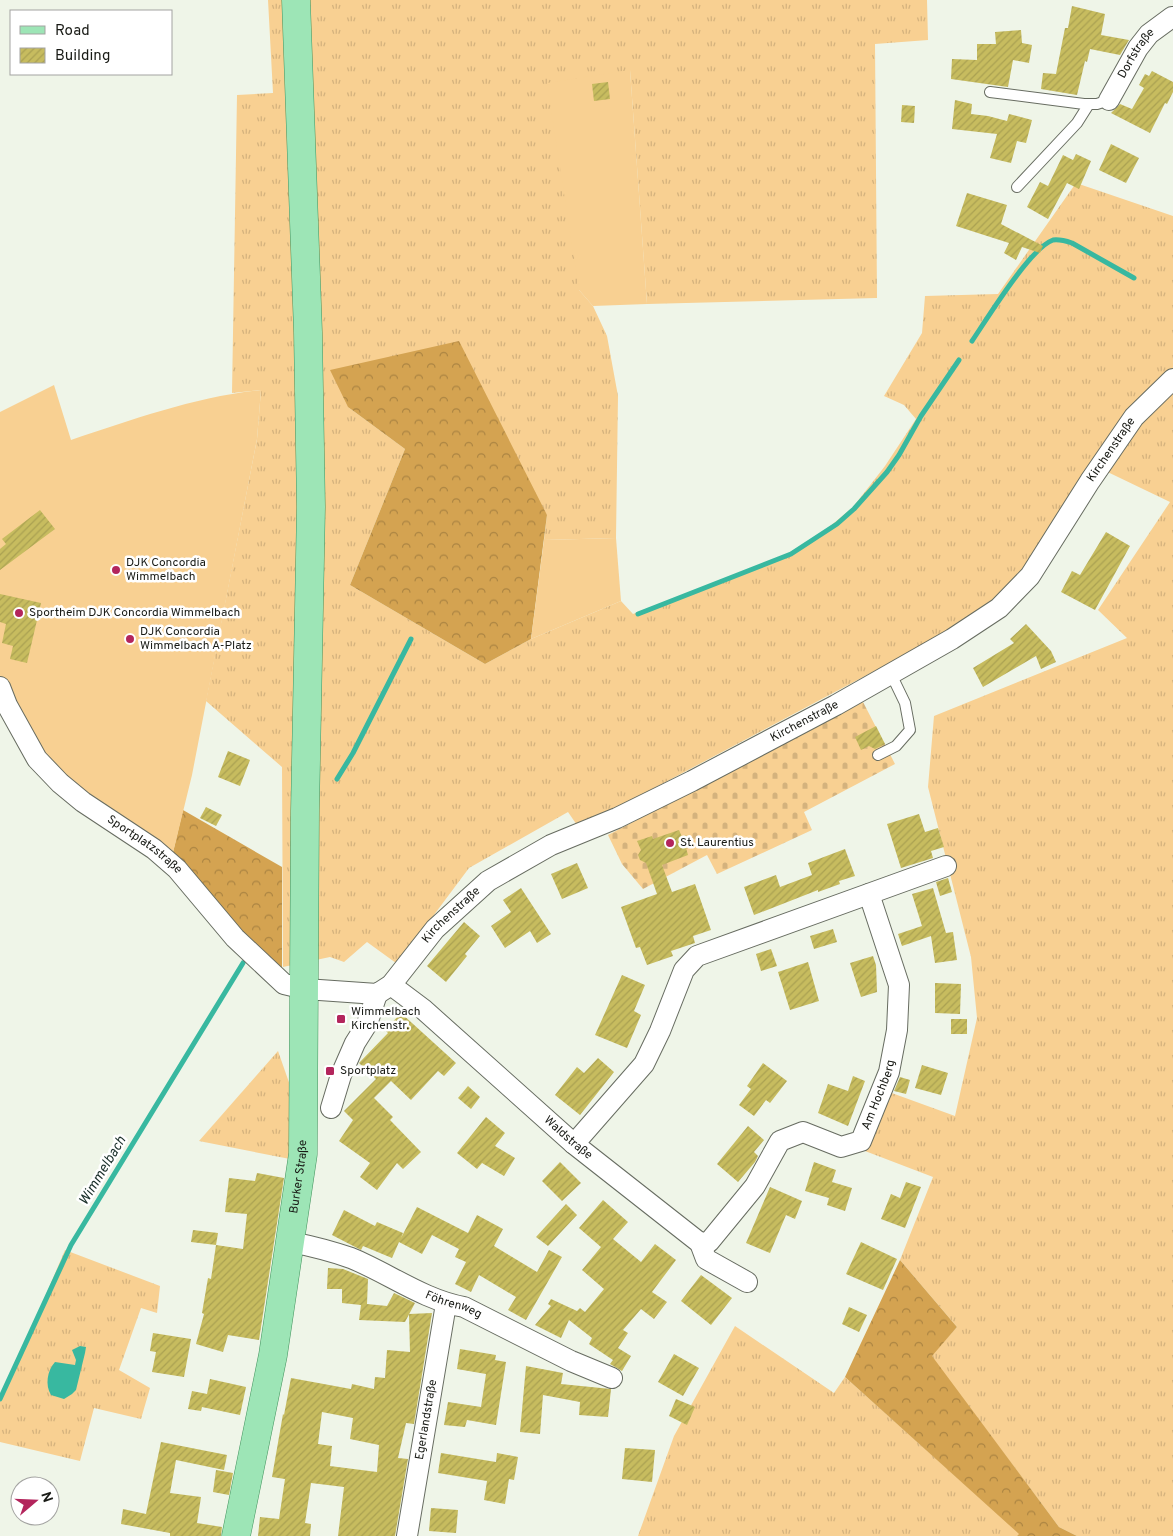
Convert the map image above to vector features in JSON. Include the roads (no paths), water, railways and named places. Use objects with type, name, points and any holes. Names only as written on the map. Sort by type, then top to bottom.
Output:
[{"type":"main road","name":"Burker Straße","points":[[236,1536],[273,1355],[303,1154],[305,811],[311,507],[296,0]]},
{"type":"street","name":"Dorfstraße","points":[[1109,100],[1138,48],[1171,12]]},
{"type":"street","name":"Kirchenstraße","points":[[331,1108],[341,1075],[355,1043],[384,990],[435,929],[488,881],[551,845],[616,818],[692,781],[891,674],[952,639],[999,608],[1030,576],[1134,417],[1173,379]]},
{"type":"street","name":"Sportplatzstraße","points":[[0,687],[7,705],[37,760],[60,783],[83,802],[154,849],[177,869],[235,938],[271,974],[284,984],[305,989]]},
{"type":"street","points":[[574,1144],[644,1064],[660,1031],[684,970],[697,956],[946,866]]},
{"type":"street","name":"Am Hochberg","points":[[700,1243],[710,1242],[755,1186],[780,1141],[803,1132],[840,1147],[861,1141],[888,1072],[897,1030],[900,985],[869,894]]},
{"type":"street","points":[[305,989],[384,990]]},
{"type":"street","name":"Waldstraße","points":[[384,990],[423,1009],[574,1144],[700,1243],[706,1259],[747,1282]]},
{"type":"street","name":"Föhrenweg","points":[[291,1242],[318,1247],[351,1259],[446,1304],[464,1307],[570,1361],[612,1378]]},
{"type":"street","name":"Egerlandstraße","points":[[407,1536],[446,1304]]},
{"type":"lane","points":[[990,92],[1089,104],[1097,104],[1109,100]]},
{"type":"lane","points":[[1017,187],[1076,123],[1089,104]]},
{"type":"lane","points":[[878,756],[896,746],[910,730],[906,703],[891,674]]},
{"type":"water","points":[[80,1346],[86,1347],[76,1390],[64,1399],[51,1395],[48,1383],[52,1366],[55,1362],[75,1365],[76,1360],[72,1350]]},
{"type":"waterway","points":[[972,341],[1021,270],[1033,256],[1053,240],[1072,243],[1134,278]]},
{"type":"waterway","points":[[638,614],[791,554],[837,524],[854,509],[887,472],[921,416],[959,360]]},
{"type":"waterway","points":[[337,779],[353,753],[411,639]]},
{"type":"waterway","name":"Wimmelbach","points":[[0,1399],[71,1245],[243,963]]},
{"type":"place","name":"DJK Concordia Wimmelbach","points":[[116,570]]},
{"type":"place","name":"Sportheim DJK Concordia Wimmelbach","points":[[19,613]]},
{"type":"place","name":"DJK Concordia Wimmelbach A-Platz","points":[[130,639]]},
{"type":"place","name":"St. Laurentius","points":[[670,843]]},
{"type":"place","name":"Wimmelbach Kirchenstr.","points":[[341,1019]]},
{"type":"place","name":"Sportplatz","points":[[330,1071]]}]
